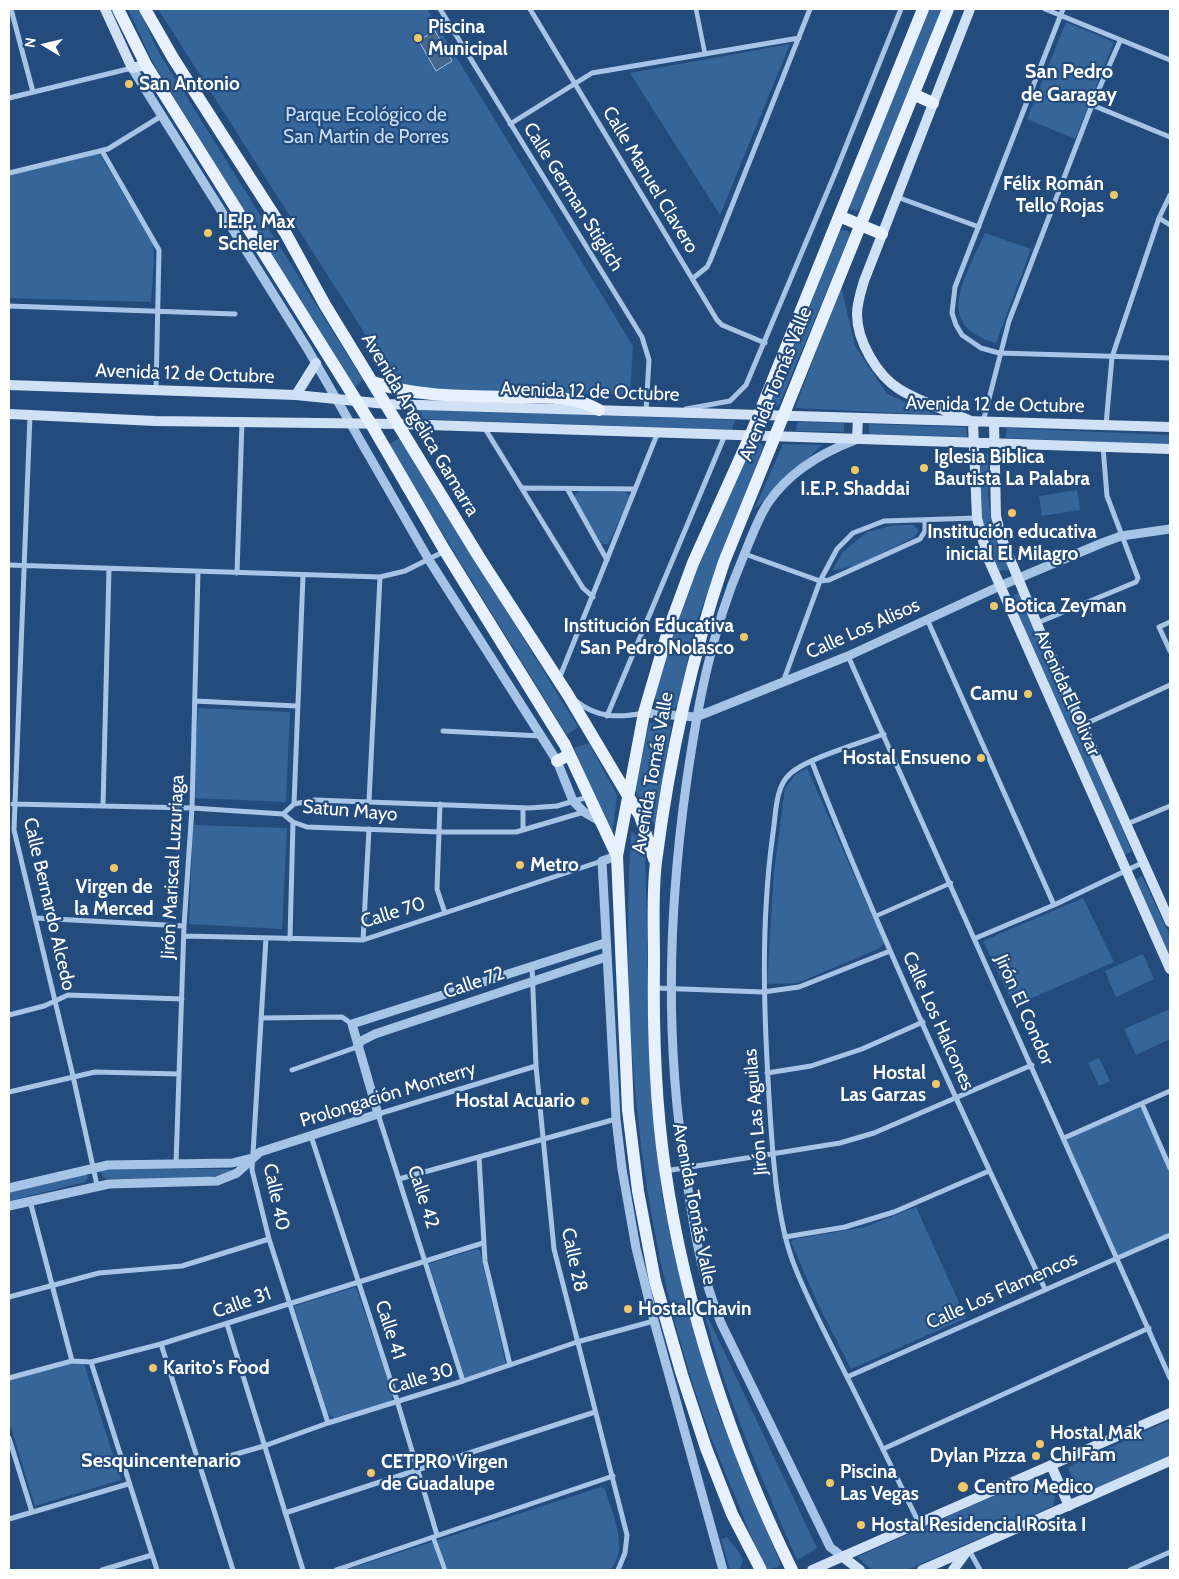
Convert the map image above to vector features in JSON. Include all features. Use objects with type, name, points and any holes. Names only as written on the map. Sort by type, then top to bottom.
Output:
[{"type":"main road","points":[[105,9],[132,68],[146,65]]},
{"type":"main road","points":[[118,9],[146,65],[371,424],[445,551],[569,755],[588,796],[592,814],[617,856]]},
{"type":"main road","name":"Avenida Angélica Gamarra","points":[[145,9],[173,58],[286,234],[325,305],[479,557],[568,695],[640,816],[656,864]]},
{"type":"main road","name":"Avenida Tomás Valle","points":[[761,1570],[732,1514],[706,1448],[682,1375],[656,1281],[638,1191],[628,1110],[617,856],[644,713],[682,590],[751,434],[923,9]]},
{"type":"main road","name":"Avenida Tomás Valle","points":[[792,1570],[742,1456],[710,1368],[682,1259],[665,1171],[658,1111],[653,988],[656,864],[680,716],[714,589],[915,95],[948,9]]},
{"type":"main road","points":[[970,9],[864,280],[858,305],[858,330],[884,377],[898,389],[978,422]]},
{"type":"main road","points":[[915,95],[933,103]]},
{"type":"main road","points":[[839,216],[882,234]]},
{"type":"main road","points":[[296,395],[316,363]]},
{"type":"main road","points":[[373,382],[400,390],[440,395],[575,399],[599,410]]},
{"type":"main road","name":"Avenida 12 de Octubre","points":[[9,385],[296,395],[386,404],[1170,427]]},
{"type":"main road","name":"Avenida 12 de Octubre","points":[[9,414],[155,421],[398,424],[1170,449]]},
{"type":"main road","points":[[857,439],[858,418]]},
{"type":"main road","name":"Avenida El Olivar","points":[[978,422],[974,443],[977,518],[987,556],[1170,969]]},
{"type":"main road","name":"Avenida El Olivar","points":[[994,422],[996,516],[1001,536],[1037,623],[1170,922]]},
{"type":"main road","points":[[557,761],[569,755]]},
{"type":"main road","points":[[812,1570],[1170,1413]]},
{"type":"main road","points":[[922,1570],[1170,1461]]},
{"type":"main road","points":[[1051,1465],[1069,1506]]},
{"type":"main road","points":[[953,1570],[968,1550]]},
{"type":"main road","name":"Avenida Tomás Valle","points":[[842,1557],[860,1570]]},
{"type":"street","points":[[11,9],[12,25],[33,92]]},
{"type":"street","name":"Calle German Stiglich","points":[[440,9],[642,337],[649,360],[646,411]]},
{"type":"street","points":[[531,10],[540,9]]},
{"type":"street","points":[[696,9],[705,54]]},
{"type":"street","points":[[692,279],[707,267],[710,261],[810,9]]},
{"type":"street","name":"Avenida Tomás Valle","points":[[674,412],[730,401],[746,385],[765,343],[901,9]]},
{"type":"street","points":[[1045,9],[1170,60]]},
{"type":"street","points":[[1063,9],[955,288],[952,313],[962,335],[981,348],[999,353],[1170,358]]},
{"type":"street","name":"Calle Manuel Clavero","points":[[531,10],[722,326],[765,343]]},
{"type":"street","points":[[510,124],[592,72],[799,38]]},
{"type":"street","points":[[978,422],[1009,321],[1092,105],[1120,40]]},
{"type":"street","points":[[9,98],[132,68],[316,363],[429,560],[557,761],[573,801],[592,814]]},
{"type":"street","points":[[1092,105],[1170,137]]},
{"type":"street","points":[[9,173],[102,151],[163,115]]},
{"type":"street","points":[[102,151],[159,250],[156,391]]},
{"type":"street","points":[[1106,425],[1112,357],[1159,218],[1170,195]]},
{"type":"street","points":[[897,196],[979,227]]},
{"type":"street","points":[[1159,218],[1170,224]]},
{"type":"street","points":[[9,306],[235,314]]},
{"type":"street","name":"Calle Bernardo Alcedo","points":[[30,415],[14,830],[73,1076],[97,1186]]},
{"type":"street","points":[[237,573],[242,422]]},
{"type":"street","points":[[484,427],[583,588],[593,596]]},
{"type":"street","points":[[558,680],[634,489],[659,432]]},
{"type":"street","points":[[607,716],[661,582],[725,434]]},
{"type":"street","name":"Avenida Tomás Valle","points":[[842,1557],[830,1548],[721,1323],[704,1278],[677,1122],[672,1058],[671,925],[676,856],[704,673],[718,626],[745,554],[768,504],[790,478],[828,451],[857,439]]},
{"type":"street","points":[[1037,623],[1136,582],[1138,578],[1107,496],[1103,447]]},
{"type":"street","points":[[523,488],[568,490],[634,489]]},
{"type":"street","points":[[568,490],[607,560]]},
{"type":"street","points":[[783,683],[820,581],[837,549],[856,531],[884,521],[977,518]]},
{"type":"street","points":[[745,554],[820,581],[829,580],[867,565],[920,539],[925,531],[925,521]]},
{"type":"street","name":"Calle Los Alisos","points":[[568,695],[582,706],[607,716],[644,713],[696,717],[848,656],[1018,578],[1121,536],[1170,529]]},
{"type":"street","points":[[9,565],[380,577],[405,571],[445,551]]},
{"type":"street","points":[[103,806],[109,569]]},
{"type":"street","name":"Jirón Mariscal Luzuriaga","points":[[176,1164],[184,926],[192,808],[198,572]]},
{"type":"street","points":[[294,804],[303,576]]},
{"type":"street","points":[[369,802],[380,577]]},
{"type":"street","points":[[927,619],[1054,905]]},
{"type":"street","points":[[1170,622],[1159,627],[1170,651]]},
{"type":"street","name":"Jirón El Condor","points":[[848,656],[976,938],[1170,1378]]},
{"type":"street","points":[[1084,725],[1170,685]]},
{"type":"street","points":[[195,701],[297,706]]},
{"type":"street","points":[[442,731],[541,736]]},
{"type":"street","name":"Jirón Las Aguilas","points":[[884,734],[790,772],[783,782],[779,794],[764,924],[763,992],[773,1154],[785,1237],[793,1262],[919,1523]]},
{"type":"street","name":"Calle Los Halcones","points":[[812,762],[890,951],[955,1097],[1045,1289]]},
{"type":"street","points":[[283,814],[294,804],[315,800],[523,808],[557,806],[588,796]]},
{"type":"street","name":"Satun Mayo","points":[[14,804],[192,808],[283,814],[293,822],[307,827],[440,832],[523,830],[592,814]]},
{"type":"street","points":[[440,804],[437,889],[445,913]]},
{"type":"street","points":[[1127,824],[1170,806]]},
{"type":"street","points":[[523,808],[523,830]]},
{"type":"street","points":[[290,939],[293,822]]},
{"type":"street","points":[[363,940],[369,829]]},
{"type":"street","name":"Avenida Tomás Valle","points":[[617,856],[602,861],[616,1119],[622,1169],[636,1248],[654,1321],[722,1570]]},
{"type":"street","name":"Calle 70","points":[[184,936],[363,940],[602,861]]},
{"type":"street","points":[[976,938],[1054,905],[1144,862]]},
{"type":"street","points":[[876,916],[951,883]]},
{"type":"street","points":[[35,918],[184,926]]},
{"type":"street","name":"Calle 40","points":[[266,938],[252,1170],[269,1239],[328,1423]]},
{"type":"street","points":[[261,1018],[342,1018],[352,1024],[605,943]]},
{"type":"street","points":[[653,988],[763,992],[807,985],[890,951]]},
{"type":"street","name":"Calle 72","points":[[357,1047],[361,1041],[375,1034],[531,980],[606,957]]},
{"type":"street","name":"Calle 28","points":[[532,966],[531,980],[536,1066],[554,1249],[627,1535],[625,1554],[618,1570]]},
{"type":"street","points":[[9,1015],[44,1006],[68,995],[182,999]]},
{"type":"street","points":[[371,1018],[375,1034]]},
{"type":"street","points":[[767,1073],[819,1063],[862,1049],[923,1022]]},
{"type":"street","name":"Calle 42","points":[[352,1024],[357,1047],[463,1381]]},
{"type":"street","points":[[292,1070],[357,1047]]},
{"type":"street","points":[[665,1171],[840,1143],[874,1133],[1032,1065]]},
{"type":"street","name":"Prolongación Monterry","points":[[252,1158],[267,1149],[536,1066]]},
{"type":"street","points":[[9,1092],[95,1072],[179,1074]]},
{"type":"street","points":[[1064,1138],[1170,1091]]},
{"type":"street","points":[[1142,1104],[1170,1168]]},
{"type":"street","points":[[400,1179],[616,1119]]},
{"type":"street","name":"Calle 41","points":[[311,1136],[397,1402],[418,1470],[435,1536]]},
{"type":"street","points":[[479,1157],[483,1243],[510,1365]]},
{"type":"street","points":[[9,1188],[93,1168],[136,1164],[232,1163],[252,1158]]},
{"type":"street","points":[[9,1206],[97,1186],[217,1181],[237,1172],[252,1158]]},
{"type":"street","points":[[785,1237],[845,1226],[894,1212],[989,1171]]},
{"type":"street","points":[[30,1201],[72,1361]]},
{"type":"street","name":"Calle Los Flamencos","points":[[847,1377],[1170,1235]]},
{"type":"street","points":[[9,1297],[99,1273],[182,1266],[269,1239]]},
{"type":"street","name":"Calle 31","points":[[9,1378],[72,1361],[91,1362],[161,1344],[483,1243]]},
{"type":"street","name":"Calle 30","points":[[198,1465],[264,1446],[328,1423],[463,1381],[577,1342],[654,1321]]},
{"type":"street","points":[[227,1324],[303,1570]]},
{"type":"street","points":[[883,1449],[1149,1328]]},
{"type":"street","points":[[161,1344],[233,1570]]},
{"type":"street","points":[[91,1362],[128,1484],[157,1570]]},
{"type":"street","points":[[285,1514],[595,1412]]},
{"type":"street","points":[[9,1438],[32,1512]]},
{"type":"street","points":[[336,1570],[613,1476]]},
{"type":"street","points":[[9,1519],[128,1484]]},
{"type":"street","points":[[435,1536],[445,1570]]},
{"type":"street","points":[[968,1550],[980,1570]]},
{"type":"street","points":[[1130,1570],[1170,1552]]},
{"type":"street","points":[[102,1570],[152,1555]]},
{"type":"green space","points":[[128,9],[139,9],[158,51],[363,380],[353,389],[152,61]]},
{"type":"green space","name":"Parque Ecológico de San Martin de Porres","points":[[158,9],[427,9],[633,346],[630,395],[400,389]]},
{"type":"green space","points":[[927,9],[944,9],[861,207],[857,211],[850,209],[849,206]]},
{"type":"green space","points":[[1066,22],[1114,42],[1075,139],[1027,119]]},
{"type":"green space","points":[[790,44],[720,215],[630,73]]},
{"type":"green space","points":[[99,153],[153,244],[154,260],[151,302],[9,298],[9,174]]},
{"type":"green space","points":[[841,230],[848,231],[850,235],[779,405],[775,407],[768,406],[836,233]]},
{"type":"green space","points":[[985,233],[1031,249],[996,343],[976,335],[964,324],[959,311],[959,297],[963,282]]},
{"type":"green space","points":[[841,286],[855,346],[887,394],[937,415],[795,408]]},
{"type":"green space","points":[[417,409],[735,420],[732,430],[419,419]]},
{"type":"green space","points":[[797,422],[844,423],[844,432],[796,431]]},
{"type":"green space","points":[[869,424],[966,427],[967,437],[869,434]]},
{"type":"green space","points":[[1007,428],[1170,435],[1170,445],[1005,438]]},
{"type":"green space","points":[[400,438],[578,727],[567,735],[388,445]]},
{"type":"green space","points":[[755,440],[763,445],[762,450],[697,620],[677,706],[673,709],[656,704],[654,690],[689,586]]},
{"type":"green space","points":[[783,444],[822,445],[754,510]]},
{"type":"green space","points":[[988,454],[988,496],[992,525],[1009,570],[996,571],[980,512],[977,455]]},
{"type":"green space","points":[[1077,490],[1080,510],[1042,516],[1039,496]]},
{"type":"green space","points":[[580,491],[625,492],[629,495],[629,500],[608,544],[602,544],[574,499],[575,495]]},
{"type":"green space","points":[[895,525],[914,525],[919,531],[913,538],[857,565],[832,571],[843,552],[867,532]]},
{"type":"green space","points":[[1019,593],[1132,851],[1123,856],[1010,597]]},
{"type":"green space","points":[[198,708],[290,712],[286,802],[193,798]]},
{"type":"green space","points":[[649,723],[667,724],[671,727],[656,827],[635,790]]},
{"type":"green space","points":[[589,743],[617,795],[612,839],[574,748]]},
{"type":"green space","points":[[807,768],[884,943],[880,948],[798,983],[767,984],[774,872],[785,788],[796,774]]},
{"type":"green space","points":[[193,825],[287,828],[282,929],[189,924]]},
{"type":"green space","points":[[631,831],[645,843],[650,1078],[662,1195],[686,1305],[719,1415],[781,1565],[769,1570],[760,1556],[750,1533],[703,1413],[678,1332],[658,1250],[644,1167],[629,999],[628,915]]},
{"type":"green space","points":[[1142,876],[1170,936],[1170,962],[1134,880]]},
{"type":"green space","points":[[1083,898],[1114,962],[1014,1006],[983,941]]},
{"type":"green space","points":[[1143,954],[1154,979],[1116,997],[1105,971]]},
{"type":"green space","points":[[1170,1009],[1170,1039],[1136,1055],[1124,1029]]},
{"type":"green space","points":[[1099,1058],[1110,1081],[1099,1086],[1088,1063]]},
{"type":"green space","points":[[1142,1104],[1170,1168],[1170,1235],[1117,1257],[1064,1138]]},
{"type":"green space","points":[[108,1168],[229,1169],[232,1171],[186,1180],[107,1179],[103,1177],[101,1171]]},
{"type":"green space","points":[[86,1174],[88,1178],[85,1182],[9,1201],[9,1192]]},
{"type":"green space","points":[[916,1207],[966,1318],[851,1369],[819,1306],[791,1242],[795,1239],[865,1227]]},
{"type":"green space","points":[[476,1249],[480,1251],[506,1364],[465,1378],[429,1264]]},
{"type":"green space","points":[[356,1287],[393,1395],[391,1402],[333,1418],[328,1414],[294,1306]]},
{"type":"green space","points":[[703,1307],[817,1548],[797,1560],[757,1467],[733,1404]]},
{"type":"green space","points":[[83,1361],[121,1480],[35,1506],[9,1421],[9,1380]]},
{"type":"green space","points":[[1170,1420],[1170,1457],[1087,1494],[1077,1489],[1068,1468]]},
{"type":"green space","points":[[1032,1479],[1043,1480],[1055,1496],[1053,1506],[907,1570],[872,1570],[857,1557]]},
{"type":"green space","points":[[601,1487],[605,1489],[618,1531],[619,1552],[610,1570],[346,1570]]},
{"type":"green space","points":[[727,1537],[743,1561],[739,1570],[730,1570],[721,1539]]},
{"type":"shaded area","points":[[435,31],[452,61],[436,71],[419,41]]},
{"type":"place","name":"Piscina Municipal","points":[[418,38]]},
{"type":"place","name":"San Antonio","points":[[129,84]]},
{"type":"place","name":"Félix Román Tello Rojas","points":[[1114,195]]},
{"type":"place","name":"I.E.P. Max Scheler","points":[[208,233]]},
{"type":"place","name":"Iglesia Biblica Bautista La Palabra","points":[[924,468]]},
{"type":"place","name":"I.E.P. Shaddai","points":[[855,470]]},
{"type":"place","name":"Institución educativa inicial El Milagro","points":[[1012,513]]},
{"type":"place","name":"Botica Zeyman","points":[[994,606]]},
{"type":"place","name":"Institución Educativa San Pedro Nolasco","points":[[744,637]]},
{"type":"place","name":"Camu","points":[[1028,694]]},
{"type":"place","name":"Hostal Ensueno","points":[[981,758]]},
{"type":"place","name":"Metro","points":[[520,865]]},
{"type":"place","name":"Virgen de la Merced","points":[[114,868]]},
{"type":"place","name":"Hostal Las Garzas","points":[[936,1084]]},
{"type":"place","name":"Hostal Acuario","points":[[585,1101]]},
{"type":"place","name":"Hostal Chavin","points":[[628,1309]]},
{"type":"place","name":"Karito's Food","points":[[153,1368]]},
{"type":"place","name":"Hostal Mak Chi Fam","points":[[1040,1444]]},
{"type":"place","name":"Dylan Pizza","points":[[1036,1456]]},
{"type":"place","name":"CETPRO Virgen de Guadalupe","points":[[371,1473]]},
{"type":"place","name":"Piscina Las Vegas","points":[[830,1483]]},
{"type":"place","name":"Centro Medico","points":[[963,1487]]},
{"type":"place","name":"Hostal Residencial Rosita I","points":[[861,1525]]},
{"type":"district","name":"San Pedro de Garagay","points":[[1069,84]]},
{"type":"district","name":"Sesquincentenario","points":[[161,1461]]}]
